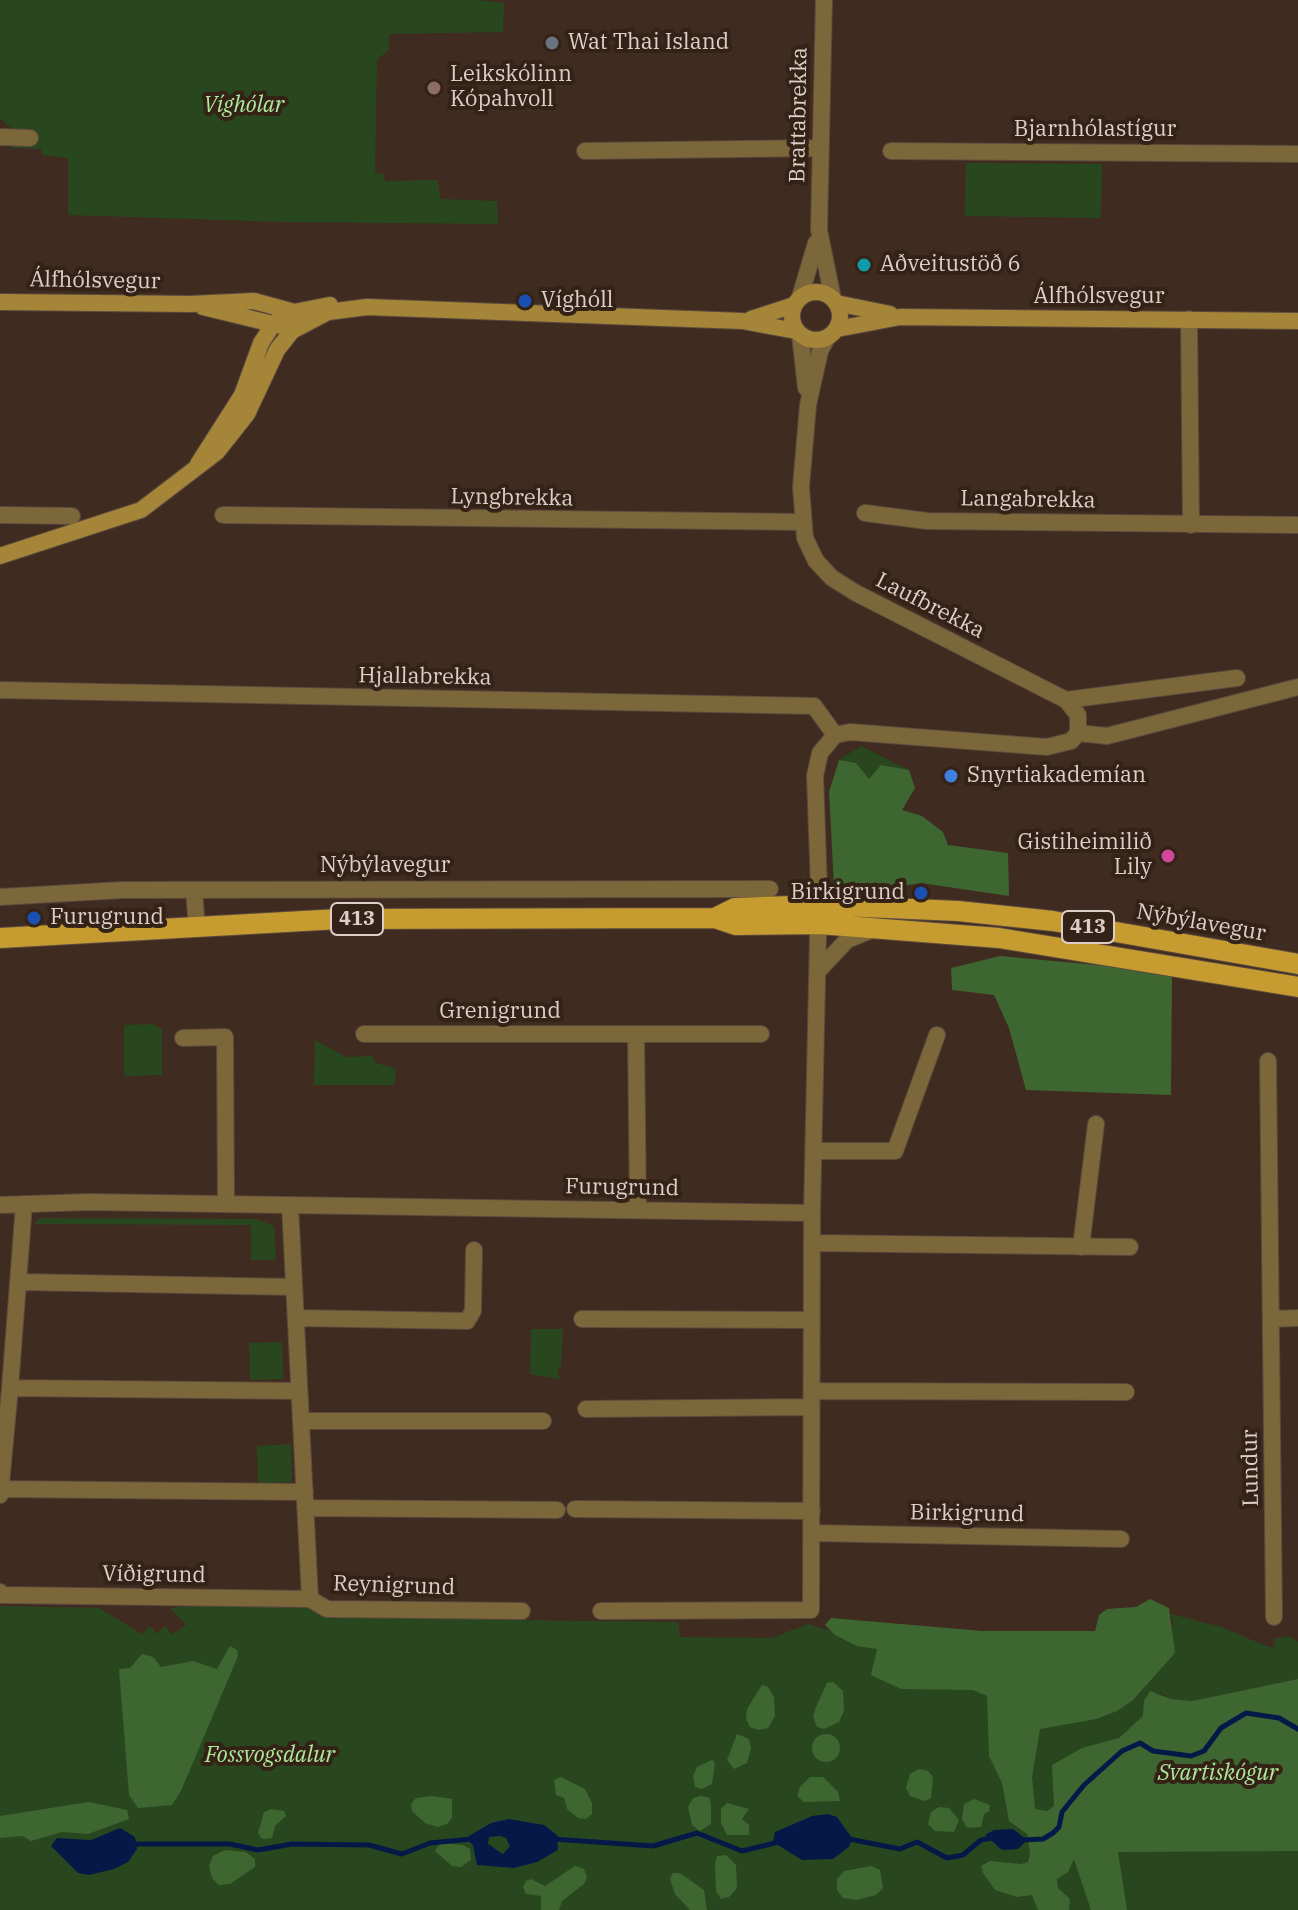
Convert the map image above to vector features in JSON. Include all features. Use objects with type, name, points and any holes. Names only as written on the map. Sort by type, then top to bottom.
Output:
[{"type":"main road","name":"Nýbýlavegur","points":[[0,938],[339,919],[715,918],[736,925],[875,905],[1053,921],[1298,964]]},
{"type":"main road","name":"Nýbýlavegur","points":[[819,914],[882,927],[999,938],[1298,987]]},
{"type":"street","name":"Brattabrekka","points":[[824,0],[819,230],[835,301]]},
{"type":"street","points":[[0,137],[30,138]]},
{"type":"street","points":[[585,151],[820,148]]},
{"type":"street","name":"Bjarnhólastígur","points":[[891,151],[1298,154]]},
{"type":"street","name":"Brattabrekka","points":[[797,301],[819,230]]},
{"type":"street","points":[[802,522],[808,405],[820,351],[841,316],[835,301],[821,292],[797,301],[791,318],[798,333],[808,405]]},
{"type":"street","name":"Álfhólsvegur","points":[[0,302],[190,304],[254,301],[297,322]]},
{"type":"street","name":"Álfhólsvegur","points":[[742,321],[797,301]]},
{"type":"street","name":"Álfhólsvegur","points":[[835,301],[900,317],[1298,321]]},
{"type":"street","name":"Álfhólsvegur","points":[[190,304],[274,323],[297,322],[330,305],[742,321],[798,333]]},
{"type":"street","name":"Álfhólsvegur","points":[[832,334],[900,317]]},
{"type":"street","points":[[1189,319],[1191,525]]},
{"type":"street","points":[[0,556],[141,510],[217,452],[240,426],[277,350],[297,322]]},
{"type":"street","points":[[197,467],[242,395],[261,343],[274,323]]},
{"type":"street","points":[[798,333],[813,341],[832,334]]},
{"type":"street","name":"Langabrekka","points":[[865,513],[927,521],[1298,525]]},
{"type":"street","points":[[0,515],[72,516]]},
{"type":"street","name":"Lyngbrekka","points":[[223,515],[802,522]]},
{"type":"street","name":"Laufbrekka","points":[[802,522],[811,552],[832,578],[1066,700]]},
{"type":"street","points":[[1066,700],[1237,678]]},
{"type":"street","points":[[1078,733],[1107,736],[1298,687]]},
{"type":"street","name":"Hjallabrekka","points":[[0,690],[814,706],[835,735]]},
{"type":"street","points":[[601,1611],[811,1610],[812,1213],[819,970],[815,776],[820,753],[835,735],[866,732],[1047,747],[1071,741],[1078,733],[1078,715],[1066,700]]},
{"type":"street","name":"Nýbýlavegur","points":[[0,897],[194,890],[770,889]]},
{"type":"street","points":[[194,890],[197,929]]},
{"type":"street","points":[[819,970],[847,940],[882,927]]},
{"type":"street","name":"Grenigrund","points":[[364,1034],[761,1034]]},
{"type":"street","points":[[636,1034],[638,1210]]},
{"type":"street","points":[[814,1151],[895,1151],[937,1035]]},
{"type":"street","points":[[183,1038],[225,1037],[226,1204]]},
{"type":"street","name":"Lundur","points":[[1268,1061],[1274,1617]]},
{"type":"street","points":[[1081,1247],[1096,1124]]},
{"type":"street","points":[[24,1204],[20,1282],[0,1492],[557,1510]]},
{"type":"street","name":"Furugrund","points":[[0,1205],[226,1204],[812,1213]]},
{"type":"street","name":"Reynigrund","points":[[290,1205],[310,1599],[327,1609],[522,1611]]},
{"type":"street","points":[[812,1243],[1130,1247]]},
{"type":"street","points":[[296,1318],[467,1321],[473,1311],[474,1250]]},
{"type":"street","points":[[20,1282],[294,1287]]},
{"type":"street","points":[[1271,1319],[1298,1318]]},
{"type":"street","points":[[582,1319],[812,1320]]},
{"type":"street","points":[[10,1388],[299,1391]]},
{"type":"street","points":[[586,1409],[812,1399],[1126,1392]]},
{"type":"street","points":[[301,1421],[543,1421]]},
{"type":"street","points":[[575,1509],[812,1511]]},
{"type":"street","name":"Birkigrund","points":[[812,1533],[1121,1539]]},
{"type":"street","name":"Víðigrund","points":[[0,1592],[2,1595],[310,1599]]},
{"type":"green space","name":"Víghólar","points":[[0,0],[477,0],[504,3],[503,32],[389,34],[389,50],[377,59],[375,173],[384,174],[385,181],[438,180],[440,199],[497,201],[498,224],[285,222],[68,215],[68,158],[42,155],[41,149],[12,148],[13,130],[0,118]]},
{"type":"green space","points":[[966,163],[1102,164],[1101,218],[965,216]]},
{"type":"green space","points":[[861,746],[909,770],[881,765],[869,780],[856,763],[839,760]]},
{"type":"green space","points":[[839,760],[856,763],[869,779],[881,765],[909,770],[915,788],[902,810],[922,816],[943,832],[948,845],[1008,853],[1009,896],[921,883],[868,892],[834,886],[829,792]]},
{"type":"green space","points":[[1000,956],[1172,972],[1171,1095],[1026,1090],[1009,1028],[994,995],[952,990],[951,968]]},
{"type":"green space","points":[[153,1024],[162,1030],[162,1075],[124,1076],[124,1025]]},
{"type":"green space","points":[[315,1040],[346,1057],[372,1056],[376,1063],[396,1069],[395,1085],[314,1085]]},
{"type":"green space","points":[[40,1218],[256,1219],[274,1226],[276,1260],[251,1260],[251,1225],[34,1224]]},
{"type":"green space","points":[[531,1329],[563,1329],[561,1365],[557,1369],[560,1379],[530,1374]]},
{"type":"green space","points":[[282,1342],[283,1379],[250,1380],[249,1343]]},
{"type":"green space","points":[[291,1444],[292,1482],[258,1483],[257,1446]]},
{"type":"green space","name":"Fossvogsdalur","points":[[254,1599],[327,1609],[508,1620],[678,1622],[680,1637],[772,1638],[808,1624],[923,1659],[1174,1626],[1171,1614],[1221,1627],[1269,1647],[1275,1647],[1274,1638],[1291,1637],[1298,1642],[1298,1679],[1192,1701],[1171,1699],[1159,1693],[1190,1851],[1298,1851],[1298,1910],[0,1910],[0,1606],[99,1608],[142,1634],[150,1626],[157,1634],[165,1626],[172,1634],[186,1625],[170,1608]]},
{"type":"green space","name":"Svartiskógur","points":[[1150,1599],[1169,1608],[1175,1653],[1133,1700],[1117,1711],[1096,1719],[1040,1729],[1032,1777],[1035,1809],[1047,1811],[1054,1806],[1052,1765],[1082,1748],[1119,1738],[1143,1716],[1144,1701],[1150,1691],[1171,1699],[1192,1701],[1298,1679],[1298,1851],[1118,1852],[1127,1910],[1091,1910],[1074,1859],[1068,1872],[1057,1879],[1058,1888],[1070,1899],[1069,1910],[1038,1910],[1032,1895],[1017,1897],[995,1890],[981,1866],[990,1861],[1021,1864],[1028,1862],[1030,1854],[1027,1834],[1009,1821],[1002,1783],[989,1756],[987,1696],[973,1690],[901,1689],[871,1675],[877,1649],[857,1646],[835,1635],[825,1625],[831,1618],[982,1631],[1095,1631],[1099,1615],[1107,1609],[1136,1607]]},
{"type":"green space","points":[[230,1646],[237,1650],[238,1656],[181,1791],[172,1805],[138,1808],[129,1795],[119,1669],[130,1668],[142,1654],[153,1657],[161,1667],[193,1661],[217,1669]]},
{"type":"green space","points":[[833,1682],[843,1691],[844,1711],[839,1722],[824,1729],[817,1727],[813,1717],[827,1683]]},
{"type":"green space","points":[[762,1685],[768,1687],[774,1697],[775,1716],[768,1728],[758,1730],[750,1727],[746,1719],[747,1709]]},
{"type":"green space","points":[[737,1734],[749,1739],[751,1748],[747,1763],[734,1769],[727,1760]]},
{"type":"green space","points":[[826,1734],[836,1738],[840,1748],[836,1758],[826,1762],[816,1758],[812,1748],[816,1738]]},
{"type":"green space","points":[[712,1760],[715,1763],[712,1784],[702,1789],[695,1787],[693,1776],[697,1767]]},
{"type":"green space","points":[[919,1769],[928,1771],[933,1777],[931,1798],[925,1801],[910,1796],[906,1788],[910,1774]]},
{"type":"green space","points":[[561,1777],[585,1789],[592,1803],[592,1814],[586,1819],[578,1818],[567,1809],[564,1798],[556,1795],[554,1780]]},
{"type":"green space","points":[[810,1777],[823,1777],[838,1792],[840,1801],[804,1802],[797,1796],[800,1787]]},
{"type":"green space","points":[[432,1796],[452,1799],[452,1818],[447,1824],[438,1827],[425,1823],[412,1811],[411,1804],[416,1798]]},
{"type":"green space","points":[[693,1798],[710,1798],[711,1824],[700,1831],[692,1825],[688,1807]]},
{"type":"green space","points":[[974,1799],[990,1805],[989,1811],[984,1814],[981,1827],[967,1828],[962,1819],[964,1804]]},
{"type":"green space","points":[[89,1802],[127,1810],[129,1819],[88,1834],[62,1832],[31,1841],[23,1836],[0,1838],[0,1816]]},
{"type":"green space","points":[[727,1803],[749,1809],[742,1819],[749,1825],[749,1835],[727,1835],[721,1823],[721,1809]]},
{"type":"green space","points":[[939,1807],[949,1808],[959,1820],[954,1832],[935,1831],[928,1824],[931,1812]]},
{"type":"green space","points":[[271,1809],[284,1811],[286,1816],[275,1826],[272,1838],[262,1839],[258,1833],[264,1812]]},
{"type":"green space","points":[[440,1843],[463,1845],[470,1849],[471,1860],[461,1867],[452,1866],[435,1851]]},
{"type":"green space","points":[[225,1850],[246,1852],[255,1859],[255,1867],[230,1884],[219,1885],[212,1878],[209,1866],[213,1856]]},
{"type":"green space","points":[[726,1855],[736,1865],[737,1888],[729,1897],[721,1899],[716,1891],[715,1864],[717,1856]]},
{"type":"green space","points":[[575,1866],[584,1869],[587,1877],[584,1884],[562,1901],[559,1910],[541,1910],[541,1896],[526,1894],[523,1887],[526,1881],[531,1879],[545,1886]]},
{"type":"green space","points":[[871,1866],[880,1870],[883,1888],[876,1895],[857,1900],[843,1898],[837,1890],[837,1879],[844,1871]]},
{"type":"green space","points":[[673,1873],[680,1873],[704,1890],[707,1910],[690,1910],[675,1894],[670,1879]]},
{"type":"water","points":[[828,1814],[837,1817],[852,1838],[849,1847],[833,1859],[802,1860],[773,1842],[775,1832],[812,1816]]},
{"type":"water","points":[[509,1819],[544,1825],[557,1835],[558,1850],[537,1862],[514,1868],[477,1865],[473,1845],[467,1840],[491,1823]],"holes":[[[489,1837],[506,1838],[510,1846],[503,1854],[488,1844]]]},
{"type":"water","points":[[120,1828],[135,1837],[137,1849],[128,1862],[114,1869],[89,1875],[78,1873],[51,1846],[57,1838],[91,1840]]},
{"type":"water","points":[[1013,1829],[1027,1840],[1018,1849],[1002,1850],[985,1835],[994,1830]]},
{"type":"waterway","points":[[1022,1840],[1043,1839],[1053,1833],[1059,1827],[1062,1812],[1084,1785],[1122,1751],[1140,1743],[1153,1751],[1191,1756],[1204,1751],[1221,1728],[1246,1713],[1279,1718],[1298,1729]]},
{"type":"waterway","points":[[553,1839],[653,1846],[697,1833],[742,1851],[779,1842]]},
{"type":"waterway","points":[[849,1839],[900,1849],[917,1842],[947,1858],[963,1855],[981,1840],[992,1838]]},
{"type":"waterway","points":[[132,1844],[230,1844],[258,1850],[292,1844],[369,1845],[402,1854],[430,1843],[472,1839]]},
{"type":"place","name":"Wat Thai Island","points":[[552,43]]},
{"type":"place","name":"Leikskólinn Kópahvoll","points":[[434,88]]},
{"type":"place","name":"Aðveitustöð 6","points":[[864,265]]},
{"type":"place","name":"Víghóll","points":[[525,301]]},
{"type":"place","name":"Snyrtiakademían","points":[[951,776]]},
{"type":"place","name":"Gistiheimilið Lily","points":[[1168,856]]},
{"type":"place","name":"Birkigrund","points":[[921,893]]},
{"type":"place","name":"Furugrund","points":[[34,918]]}]
